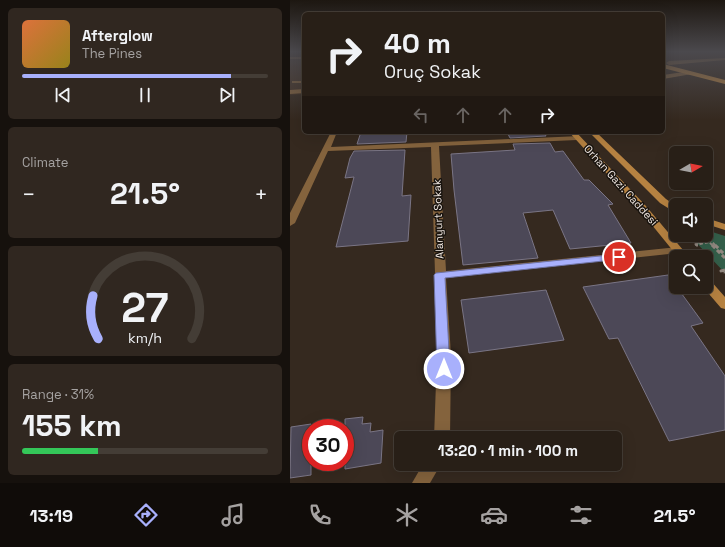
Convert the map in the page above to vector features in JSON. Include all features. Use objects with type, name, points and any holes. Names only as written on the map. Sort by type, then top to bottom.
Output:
[{"type":"street","points":[[665,77],[680,75]]},
{"type":"street","points":[[696,75],[725,82]]},
{"type":"street","points":[[290,92],[302,91]]},
{"type":"street","points":[[290,223],[333,134]]},
{"type":"street","name":"Orhan Gazi. Caddesi","points":[[574,135],[642,207],[678,250]]},
{"type":"street","points":[[327,149],[595,135]]},
{"type":"street","name":"Orhan Gazi. Caddesi","points":[[595,135],[669,205]]},
{"type":"street","name":"Alanyurt Sokak","points":[[435,144],[439,275],[444,355],[442,431]]},
{"type":"street","points":[[713,223],[725,227]]},
{"type":"street","points":[[439,275],[669,255]]},
{"type":"street","points":[[713,291],[725,305]]},
{"type":"street","points":[[420,483],[428,471]]},
{"type":"lane","points":[[294,82],[302,82]]},
{"type":"path","points":[[702,242],[695,243],[709,242],[725,258]]},
{"type":"path","points":[[711,242],[725,255]]},
{"type":"shaded area","points":[[290,75],[302,75],[302,94],[290,95]]},
{"type":"green space","points":[[713,232],[725,236],[725,273],[713,260],[713,250],[703,250],[696,242],[713,242]]},
{"type":"building","points":[[360,134],[407,134],[406,142],[357,144]]},
{"type":"building","points":[[508,134],[545,134],[546,136],[510,138]]},
{"type":"building","points":[[550,143],[555,152],[563,151],[584,180],[589,180],[613,204],[608,205],[631,243],[570,249],[553,210],[523,213],[538,258],[463,265],[451,154],[515,150],[513,144]]},
{"type":"building","points":[[405,150],[402,196],[411,195],[408,241],[336,247],[354,177],[345,178],[350,158],[354,151]]},
{"type":"building","points":[[668,275],[669,294],[682,294],[703,323],[691,326],[725,376],[725,430],[669,441],[618,338],[609,339],[583,287]]},
{"type":"building","points":[[546,290],[564,340],[469,353],[461,300]]},
{"type":"building","points":[[363,417],[362,424],[371,423],[370,432],[383,430],[381,463],[354,468],[354,419],[345,419]]},
{"type":"building","points":[[302,425],[302,471],[311,471],[311,475],[290,478],[291,427]]},
{"type":"route","points":[[444,369],[439,275],[619,257]]}]
